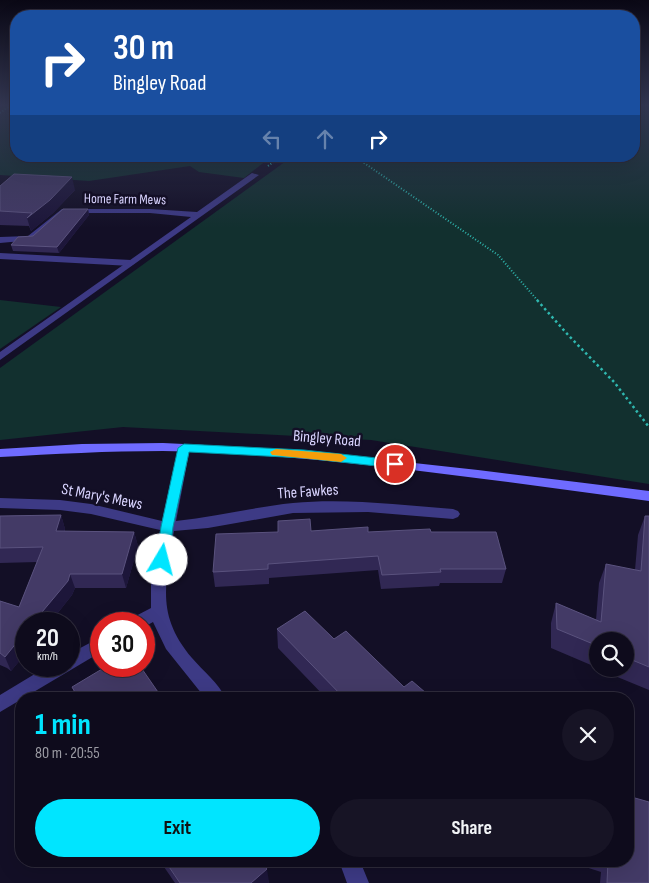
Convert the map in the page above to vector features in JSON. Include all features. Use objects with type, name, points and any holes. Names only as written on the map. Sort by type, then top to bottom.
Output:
[{"type":"street","points":[[0,357],[255,176]]},
{"type":"street","name":"Home Farm Mews","points":[[0,240],[30,238],[62,211],[150,210],[200,215]]},
{"type":"street","points":[[0,256],[131,263]]},
{"type":"street","name":"Bingley Road","points":[[0,453],[58,448],[184,448],[304,454],[649,496]]},
{"type":"street","points":[[184,448],[167,527],[158,592],[158,611],[162,627],[171,643],[210,692]]},
{"type":"street","name":"St Mary's Mews","points":[[0,503],[60,505],[91,509],[167,527]]},
{"type":"street","name":"The Fawkes","points":[[167,527],[208,523],[293,508],[368,507],[452,514]]},
{"type":"street","points":[[20,692],[45,677]]},
{"type":"street","points":[[0,704],[15,695]]},
{"type":"street","points":[[351,867],[358,883]]},
{"type":"path","points":[[363,162],[498,255],[569,336],[614,382],[649,427]]},
{"type":"green space","points":[[0,145],[10,145],[10,162],[264,162],[244,178],[199,172],[190,166],[89,181],[0,175]]},
{"type":"green space","points":[[640,145],[649,145],[649,484],[371,440],[123,427],[0,440],[0,368],[285,162],[640,162]]},
{"type":"green space","points":[[0,300],[61,307],[0,349]]},
{"type":"building","points":[[14,174],[72,177],[50,200],[27,218],[32,213],[0,211],[0,186]]},
{"type":"building","points":[[63,209],[88,209],[57,247],[11,245],[18,237],[33,236]]},
{"type":"building","points":[[61,515],[56,531],[134,532],[122,574],[70,574],[68,581],[42,612],[15,612],[15,645],[5,657],[0,653],[0,601],[19,607],[43,547],[0,548],[0,516]]},
{"type":"building","points":[[645,516],[649,516],[649,667],[634,661],[634,632],[589,632],[589,642],[557,629],[556,603],[601,622],[606,564],[641,571]]},
{"type":"building","points":[[310,519],[311,531],[368,527],[368,532],[430,529],[431,532],[496,532],[506,569],[440,569],[441,572],[382,575],[378,556],[268,564],[268,569],[213,572],[216,534],[278,532],[278,521]]},
{"type":"building","points":[[305,611],[334,639],[346,631],[404,687],[412,681],[425,692],[338,692],[277,629]]},
{"type":"building","points":[[90,676],[148,677],[158,692],[75,692],[72,687]]},
{"type":"building","points":[[634,798],[649,802],[649,883],[607,883],[608,867],[634,867]]},
{"type":"building","points":[[169,867],[265,867],[267,869],[251,883],[180,883]]},
{"type":"slow traffic","points":[[276,452],[341,458]]},
{"type":"route","points":[[162,560],[184,448],[304,454],[395,464]]}]
